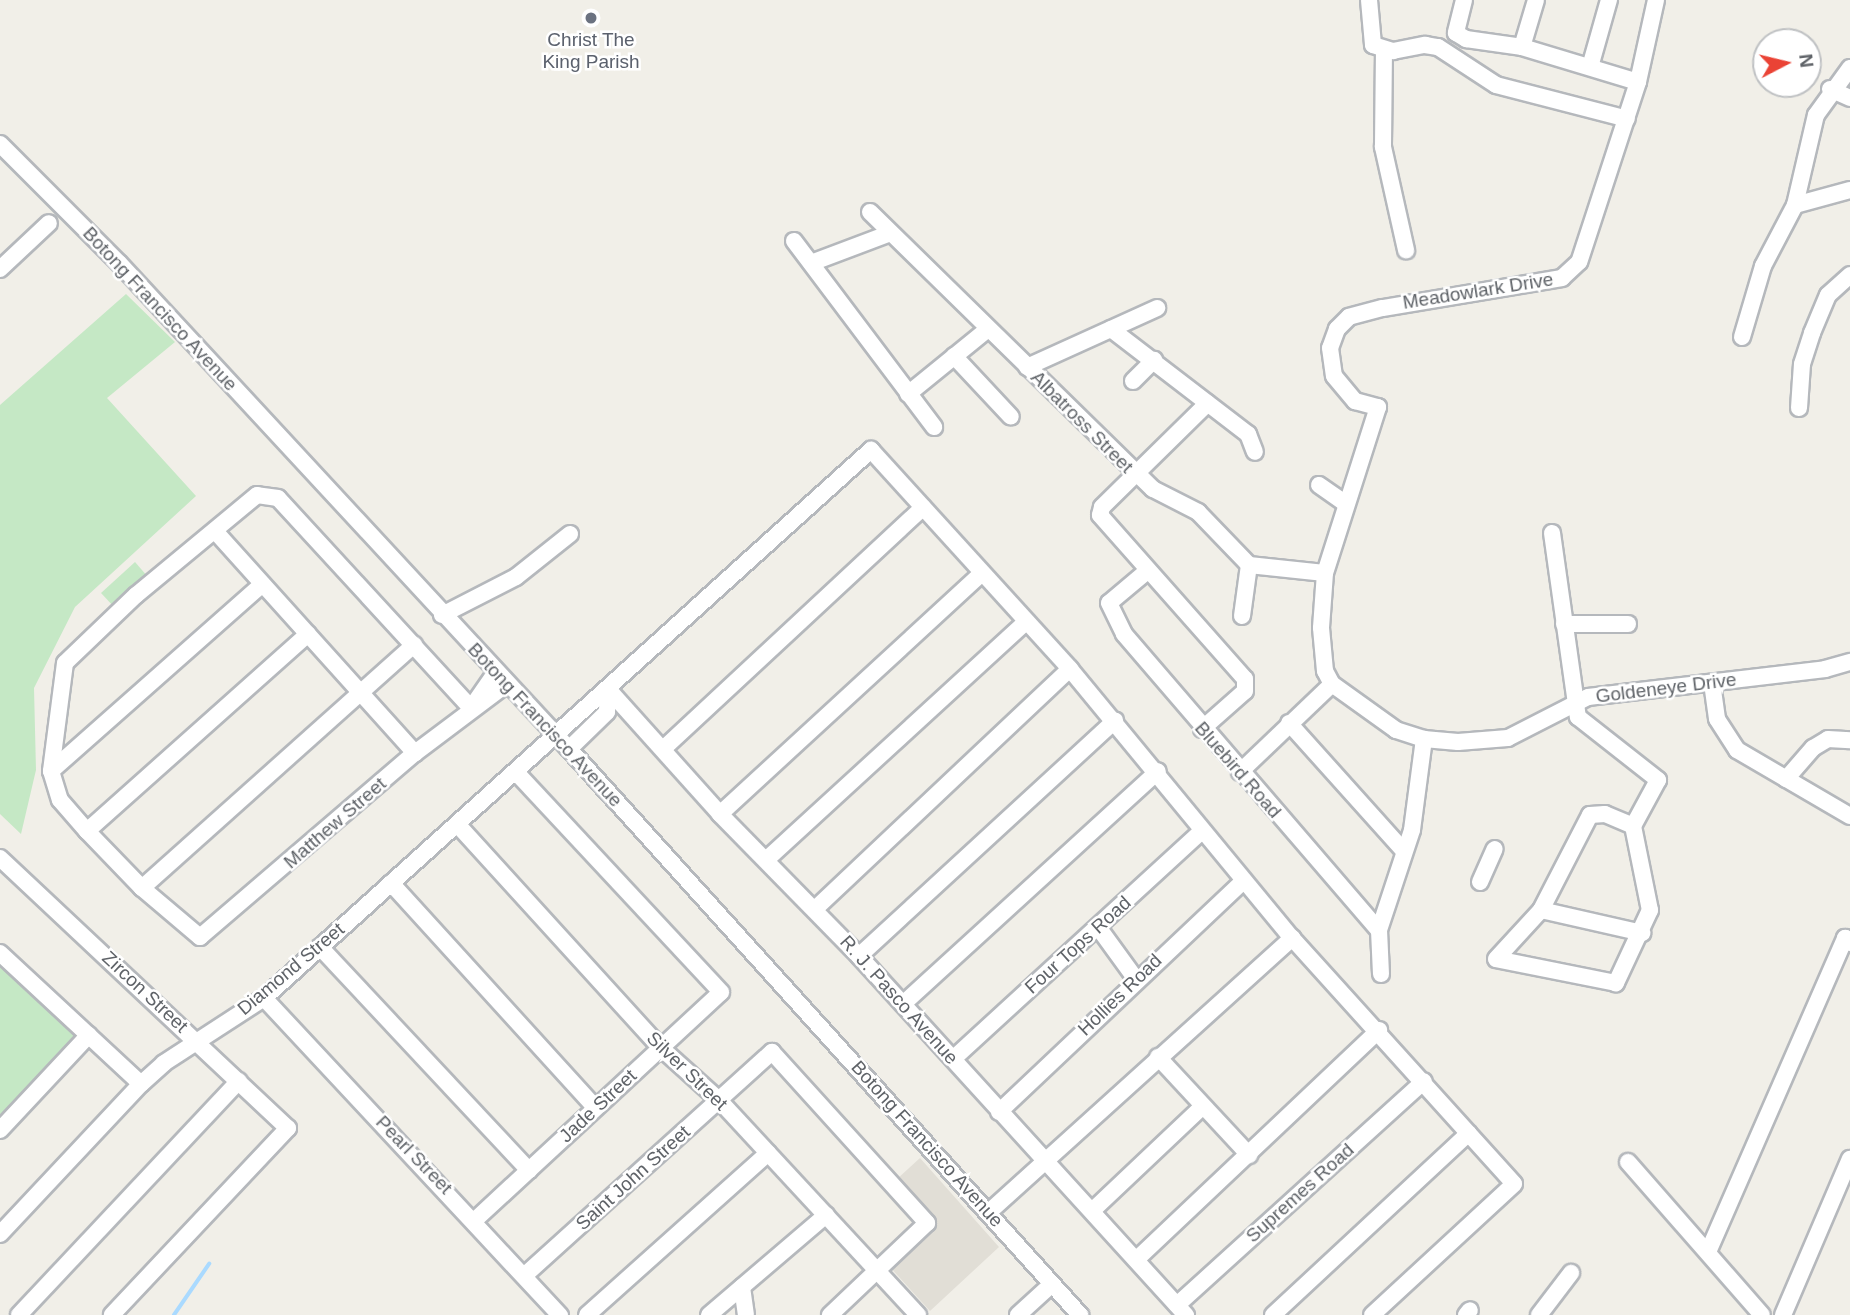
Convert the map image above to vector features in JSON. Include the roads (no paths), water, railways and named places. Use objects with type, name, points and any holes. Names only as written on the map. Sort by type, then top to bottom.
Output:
[{"type":"street","points":[[1369,0],[1373,45],[1384,49],[1438,47],[1496,85],[1627,119]]},
{"type":"street","points":[[1464,0],[1457,33],[1466,39],[1522,47],[1638,82]]},
{"type":"street","points":[[1522,47],[1536,0]]},
{"type":"street","points":[[1590,67],[1609,0]]},
{"type":"street","name":"Meadowlark Drive","points":[[1346,504],[1378,407],[1355,401],[1334,376],[1330,348],[1337,329],[1349,317],[1437,295],[1562,278],[1579,262],[1592,247],[1638,82],[1656,0]]},
{"type":"street","points":[[1384,49],[1382,147],[1406,250]]},
{"type":"street","points":[[1742,337],[1763,266],[1795,205],[1804,150],[1830,89],[1850,68]]},
{"type":"street","points":[[1830,89],[1850,98]]},
{"type":"street","name":"Botong Francisco Avenue","points":[[0,144],[119,263],[563,743],[1080,1315]]},
{"type":"street","points":[[1795,205],[1850,190]]},
{"type":"street","name":"Albatross Street","points":[[870,212],[1135,475],[1198,512],[1249,565]]},
{"type":"street","points":[[0,270],[49,223]]},
{"type":"street","points":[[811,263],[891,233]]},
{"type":"street","points":[[794,241],[934,427]]},
{"type":"street","points":[[1799,408],[1802,364],[1812,333],[1828,295],[1850,275]]},
{"type":"street","points":[[1027,367],[1157,308]]},
{"type":"street","points":[[908,394],[988,329]]},
{"type":"street","points":[[1111,329],[1248,434],[1255,452]]},
{"type":"street","points":[[954,356],[1012,417]]},
{"type":"street","points":[[1133,381],[1154,360]]},
{"type":"street","points":[[1202,729],[1245,691],[1245,679],[1146,572],[1100,514],[1102,507],[1208,403]]},
{"type":"street","points":[[608,690],[871,450],[1025,623],[1070,669],[1158,771],[1202,831],[1292,938],[1379,1030],[1514,1184],[1372,1315]]},
{"type":"street","points":[[1240,772],[1332,684],[1322,656],[1325,573],[1346,504],[1318,485]]},
{"type":"street","points":[[414,645],[142,888],[60,800],[51,771],[65,663],[136,595],[257,495],[278,498],[414,645],[471,708]]},
{"type":"street","points":[[663,749],[923,507]]},
{"type":"street","points":[[215,531],[415,753]]},
{"type":"street","points":[[1552,533],[1573,704],[1578,717],[1658,780],[1633,826],[1649,899],[1642,933],[1616,983],[1496,959],[1541,910],[1590,815],[1605,814],[1633,826]]},
{"type":"street","points":[[442,615],[516,577],[570,534]]},
{"type":"street","points":[[1242,616],[1249,565],[1325,573]]},
{"type":"street","name":"Bluebird Road","points":[[1146,572],[1109,603],[1124,634],[1202,729],[1379,930]]},
{"type":"street","points":[[720,814],[981,573]]},
{"type":"street","points":[[51,771],[262,584]]},
{"type":"street","points":[[766,860],[1025,623]]},
{"type":"street","points":[[1564,624],[1628,624]]},
{"type":"street","points":[[87,831],[308,634]]},
{"type":"street","name":"Goldeneye Drive","points":[[1332,684],[1396,730],[1424,739],[1508,738],[1588,697],[1712,683],[1850,662]]},
{"type":"street","points":[[815,909],[1070,669]]},
{"type":"street","name":"Matthew Street","points":[[142,888],[200,937],[471,708],[502,678]]},
{"type":"street","points":[[1712,683],[1717,719],[1726,737],[1737,750],[1850,816]]},
{"type":"street","name":"Diamond Street","points":[[0,1234],[141,1084],[198,1041],[264,998],[516,772],[607,712],[608,690]]},
{"type":"street","name":"R. J. Pasco Avenue","points":[[608,690],[720,814],[859,956],[1042,1159],[1138,1258],[1181,1310]]},
{"type":"street","points":[[859,956],[1115,721]]},
{"type":"street","points":[[1289,723],[1404,851]]},
{"type":"street","points":[[1381,974],[1379,930],[1418,802],[1424,739]]},
{"type":"street","points":[[1786,779],[1813,748],[1828,739],[1850,740]]},
{"type":"street","points":[[903,1004],[1158,771]]},
{"type":"street","name":"Jade Street","points":[[475,1220],[721,992],[516,772]]},
{"type":"street","name":"Silver Street","points":[[457,824],[661,1048],[719,1100],[918,1315]]},
{"type":"street","name":"Four Tops Road","points":[[953,1059],[1202,831]]},
{"type":"street","points":[[1480,882],[1495,849]]},
{"type":"street","name":"Zircon Street","points":[[0,858],[288,1128],[112,1315]]},
{"type":"street","name":"Hollies Road","points":[[999,1112],[1135,978],[1244,880]]},
{"type":"street","points":[[391,883],[596,1108]]},
{"type":"street","points":[[1541,910],[1642,933]]},
{"type":"street","points":[[1098,927],[1135,978]]},
{"type":"street","points":[[989,1212],[1042,1159],[1292,938]]},
{"type":"street","points":[[1707,1252],[1845,939],[1850,943]]},
{"type":"street","points":[[320,947],[528,1170]]},
{"type":"street","points":[[0,953],[141,1084]]},
{"type":"street","name":"Pearl Street","points":[[264,998],[475,1220],[560,1315]]},
{"type":"street","points":[[1138,1258],[1379,1030]]},
{"type":"street","points":[[0,1130],[89,1035]]},
{"type":"street","name":"Saint John Street","points":[[525,1275],[772,1052],[927,1223],[878,1272]]},
{"type":"street","points":[[1158,1057],[1249,1155]]},
{"type":"street","points":[[19,1315],[239,1081]]},
{"type":"street","name":"Supremes Road","points":[[1181,1310],[1424,1082]]},
{"type":"street","points":[[1093,1210],[1203,1106]]},
{"type":"street","points":[[1273,1315],[1469,1133]]},
{"type":"street","points":[[587,1315],[768,1153]]},
{"type":"street","points":[[1783,1315],[1850,1159]]},
{"type":"street","points":[[1629,1162],[1762,1315]]},
{"type":"street","points":[[709,1315],[825,1215]]},
{"type":"street","points":[[830,1315],[878,1272]]},
{"type":"street","points":[[1539,1315],[1571,1273]]},
{"type":"street","points":[[1017,1315],[1052,1284]]},
{"type":"street","points":[[742,1287],[746,1315]]},
{"type":"waterway","points":[[174,1315],[209,1264]]},
{"type":"place","name":"Christ The King Parish","points":[[591,18]]}]
